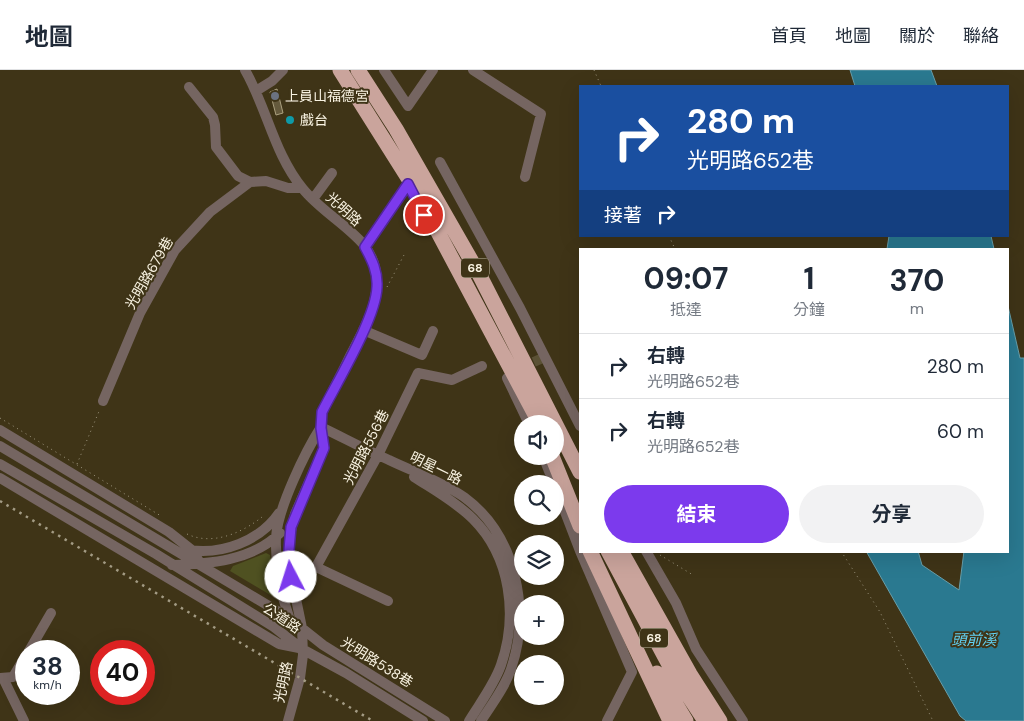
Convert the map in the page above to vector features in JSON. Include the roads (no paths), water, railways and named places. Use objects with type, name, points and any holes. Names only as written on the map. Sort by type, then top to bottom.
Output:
[{"type":"highway","name":"68","points":[[340,70],[415,189],[535,415]]},
{"type":"highway","name":"68","points":[[358,70],[396,129],[479,274],[579,470]]},
{"type":"highway","points":[[556,465],[579,524]]},
{"type":"highway","points":[[562,465],[579,497]]},
{"type":"highway","points":[[591,553],[670,721]]},
{"type":"highway","name":"68","points":[[609,553],[674,674],[705,721]]},
{"type":"highway","name":"68","points":[[622,553],[690,674],[720,721]]},
{"type":"highway","points":[[625,623],[686,721]]},
{"type":"highway","points":[[690,674],[727,721]]},
{"type":"street","name":"光明路","points":[[245,70],[256,92],[276,145],[302,188],[365,247],[375,267],[377,288],[372,313],[322,412],[321,428],[324,448],[295,514],[289,539],[296,623],[302,649],[302,669],[288,721]]},
{"type":"street","points":[[256,92],[272,81],[283,70]]},
{"type":"street","points":[[384,70],[408,106],[434,70]]},
{"type":"street","points":[[473,70],[540,114],[524,177]]},
{"type":"street","points":[[189,87],[213,117],[216,147],[238,176],[250,182],[266,181],[288,188],[302,188]]},
{"type":"street","points":[[440,162],[520,308],[579,424]]},
{"type":"street","points":[[313,199],[332,173]]},
{"type":"street","name":"光明路679巷","points":[[103,401],[140,314],[175,250],[210,212],[250,182]]},
{"type":"street","points":[[365,247],[408,184],[506,374],[525,415]]},
{"type":"street","points":[[363,330],[422,355],[433,332]]},
{"type":"street","name":"光明路556巷","points":[[316,567],[382,457],[418,373],[452,380],[482,366]]},
{"type":"street","name":"光明路","points":[[302,649],[296,623],[281,586],[276,537],[286,502],[311,442],[321,428]]},
{"type":"street","name":"明星一路","points":[[321,428],[444,484],[496,532],[507,552],[519,597],[520,624],[511,670],[481,721]]},
{"type":"street","points":[[0,430],[169,532],[194,551],[200,564]]},
{"type":"street","name":"公道路","points":[[0,446],[296,623]]},
{"type":"street","name":"公道路","points":[[0,464],[274,627],[302,649]]},
{"type":"street","name":"公道路","points":[[0,478],[279,644],[302,649]]},
{"type":"street","points":[[95,502],[102,491]]},
{"type":"street","name":"公道路","points":[[162,543],[194,551],[231,547],[251,539],[270,525],[286,502]]},
{"type":"street","name":"明星一路","points":[[462,502],[487,536],[497,555],[509,598],[510,623],[500,666],[492,685],[469,721]]},
{"type":"street","points":[[564,510],[579,548]]},
{"type":"street","points":[[148,566],[200,564],[246,555],[276,537],[295,514]]},
{"type":"street","points":[[581,553],[632,672],[607,721]]},
{"type":"street","points":[[647,553],[676,603],[696,650],[743,721]]},
{"type":"street","points":[[291,577],[316,567],[388,601]]},
{"type":"street","points":[[35,640],[51,613]]},
{"type":"street","name":"光明路538巷","points":[[296,623],[330,649],[445,721]]},
{"type":"street","name":"光明路538巷","points":[[302,649],[423,721]]},
{"type":"street","points":[[15,675],[14,677],[2,678],[24,721]]},
{"type":"water","points":[[850,70],[931,70],[937,85],[855,85]]},
{"type":"water","points":[[889,237],[991,237],[994,248],[887,248]]},
{"type":"water","name":"頭前溪","points":[[1009,310],[1020,358],[1024,358],[1024,721],[966,721],[960,716],[867,553],[919,553],[922,565],[959,590],[964,553],[1009,553]]},
{"type":"tunnel","points":[[520,368],[545,357]]},
{"type":"railway","points":[[0,501],[373,721]]},
{"type":"place","name":"上員山福德宮","points":[[275,96]]},
{"type":"place","name":"戲台","points":[[290,120]]}]
